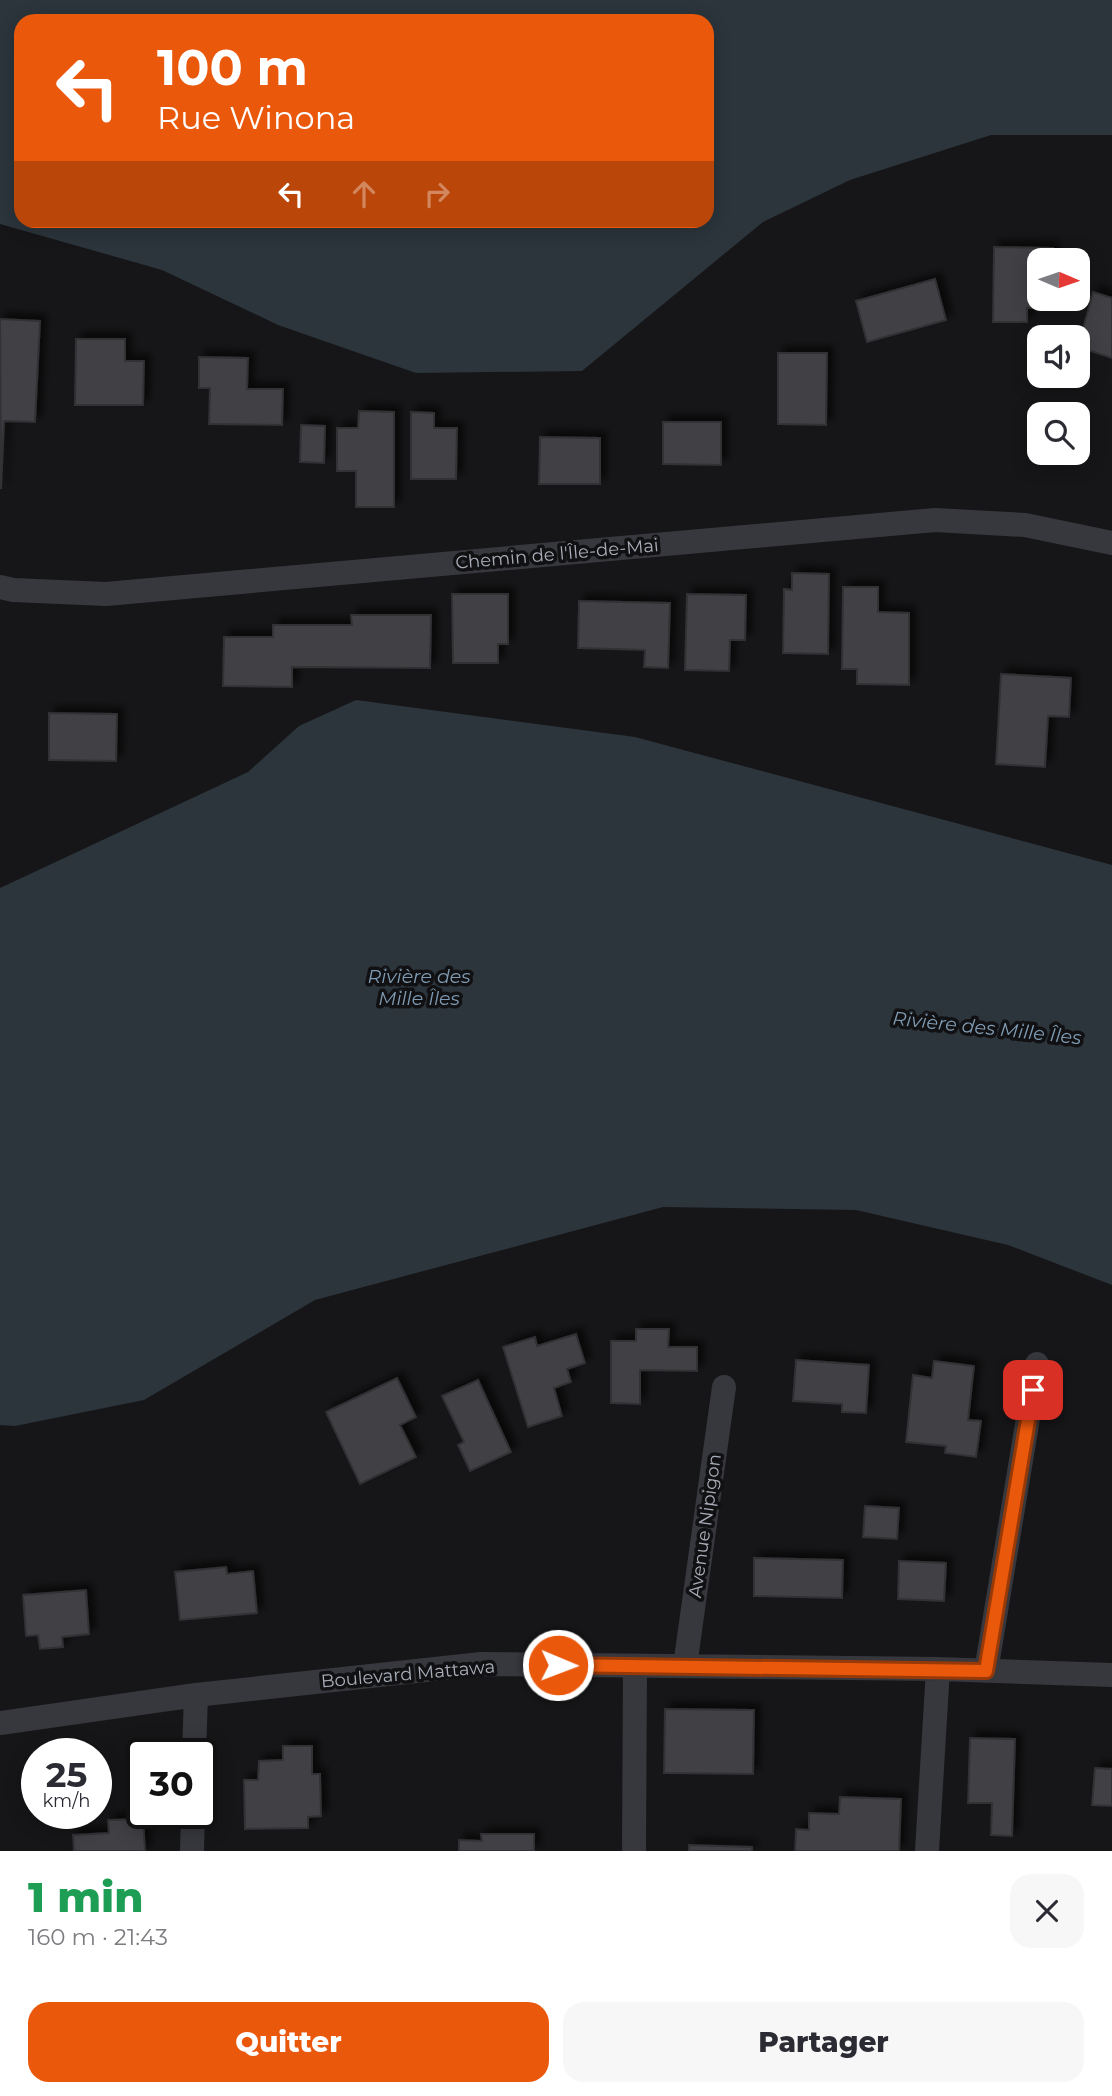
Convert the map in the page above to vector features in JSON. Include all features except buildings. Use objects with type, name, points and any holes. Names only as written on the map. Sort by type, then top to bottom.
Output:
[{"type":"street","name":"Chemin de l'Île-de-Mai","points":[[0,587],[13,590],[106,594],[935,520],[1025,524],[1112,543]]},
{"type":"street","points":[[986,1671],[1037,1364]]},
{"type":"street","name":"Avenue Nipigon","points":[[685,1666],[724,1387]]},
{"type":"street","name":"Boulevard Mattawa","points":[[0,1723],[196,1695],[481,1664],[939,1669],[1112,1675]]},
{"type":"street","points":[[634,1851],[635,1666]]},
{"type":"street","points":[[927,1851],[939,1669]]},
{"type":"street","points":[[195,1738],[196,1695]]},
{"type":"street","points":[[192,1851],[193,1829]]},
{"type":"water","points":[[0,0],[1112,0],[1112,135],[991,135],[850,180],[763,222],[582,371],[416,373],[278,325],[162,270],[14,228],[714,228],[714,14],[14,14],[14,228],[0,224]]},
{"type":"water","name":"Rivière des Mille Îles","points":[[356,700],[635,737],[1112,865],[1112,1285],[1008,1245],[856,1210],[663,1207],[315,1300],[144,1400],[15,1426],[0,1425],[0,888],[248,772],[299,726]]},
{"type":"route","points":[[558,1665],[986,1671],[1033,1390]]}]
